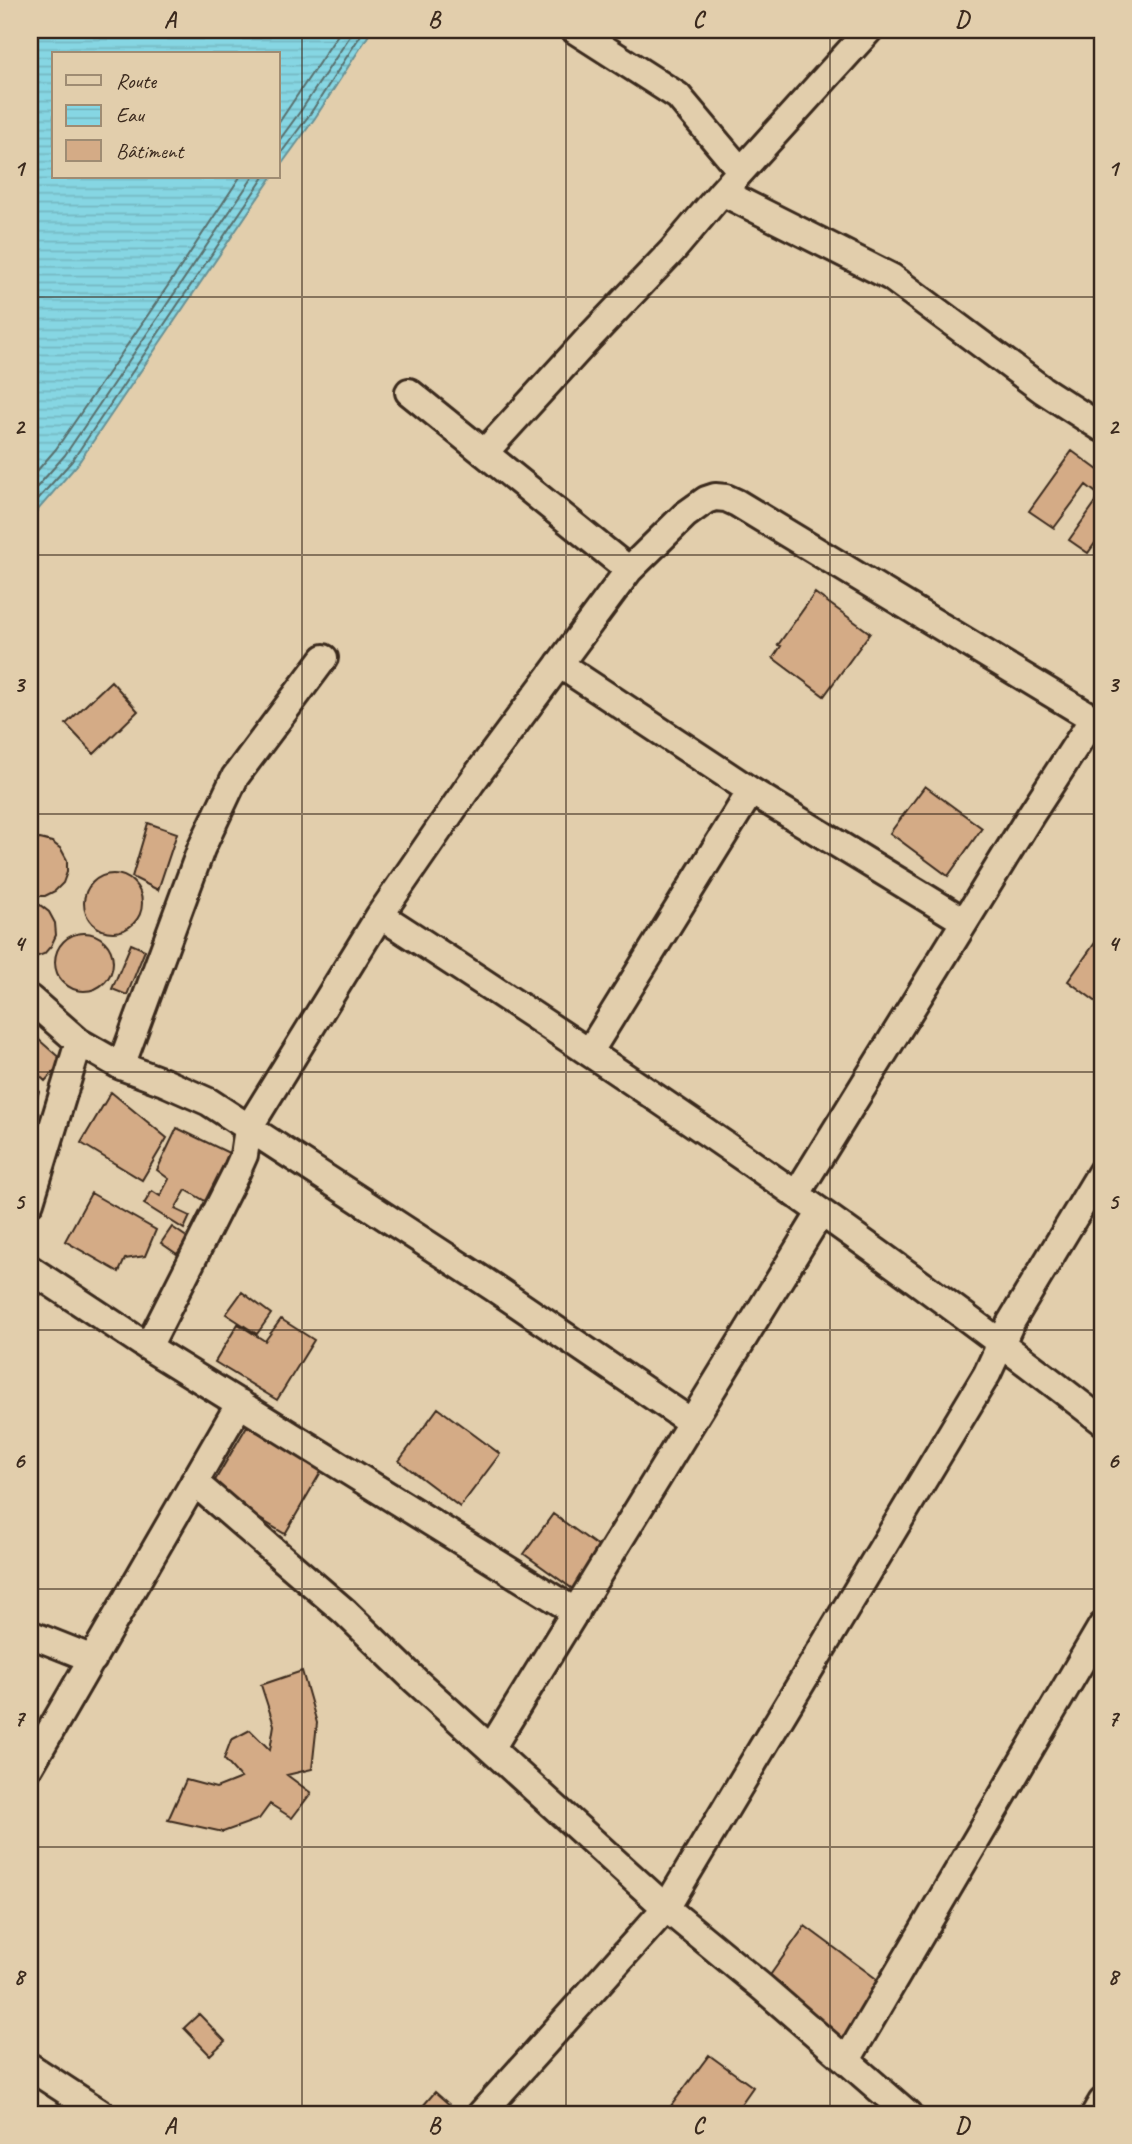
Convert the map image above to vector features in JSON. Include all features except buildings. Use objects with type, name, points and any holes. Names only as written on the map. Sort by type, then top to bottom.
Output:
[{"type":"street","points":[[575,30],[678,96],[741,171]]},
{"type":"street","points":[[484,453],[671,251],[869,30]]},
{"type":"street","points":[[722,192],[891,277],[1044,390],[1102,428]]},
{"type":"street","points":[[409,392],[629,570]]},
{"type":"street","points":[[148,1347],[236,1173],[244,1155],[248,1129],[380,915],[471,783],[629,570],[696,506],[715,497],[726,498],[1098,721],[964,921],[796,1195]]},
{"type":"street","points":[[121,1066],[201,849],[235,777],[324,658]]},
{"type":"street","points":[[559,664],[751,791],[964,921]]},
{"type":"street","points":[[590,1051],[751,791]]},
{"type":"street","points":[[380,915],[590,1051],[821,1212],[1000,1343],[1102,1422]]},
{"type":"street","points":[[30,999],[79,1042],[121,1066],[209,1102],[493,1287],[691,1422]]},
{"type":"street","points":[[30,1202],[79,1042]]},
{"type":"street","points":[[481,2114],[666,1908],[987,1374],[1011,1322],[1102,1171]]},
{"type":"street","points":[[492,1747],[821,1212]]},
{"type":"street","points":[[30,1269],[148,1347],[576,1612]]},
{"type":"street","points":[[30,1766],[240,1403]]},
{"type":"street","points":[[194,1482],[345,1612],[416,1681],[492,1747],[666,1908],[908,2114]]},
{"type":"street","points":[[847,2060],[1102,1626]]},
{"type":"street","points":[[30,1634],[93,1659]]},
{"type":"street","points":[[30,2067],[102,2114]]},
{"type":"street","points":[[1095,2114],[1102,2102]]},
{"type":"water","points":[[30,30],[372,30],[280,166],[280,52],[52,52],[52,178],[271,178],[77,465],[30,519]]}]
